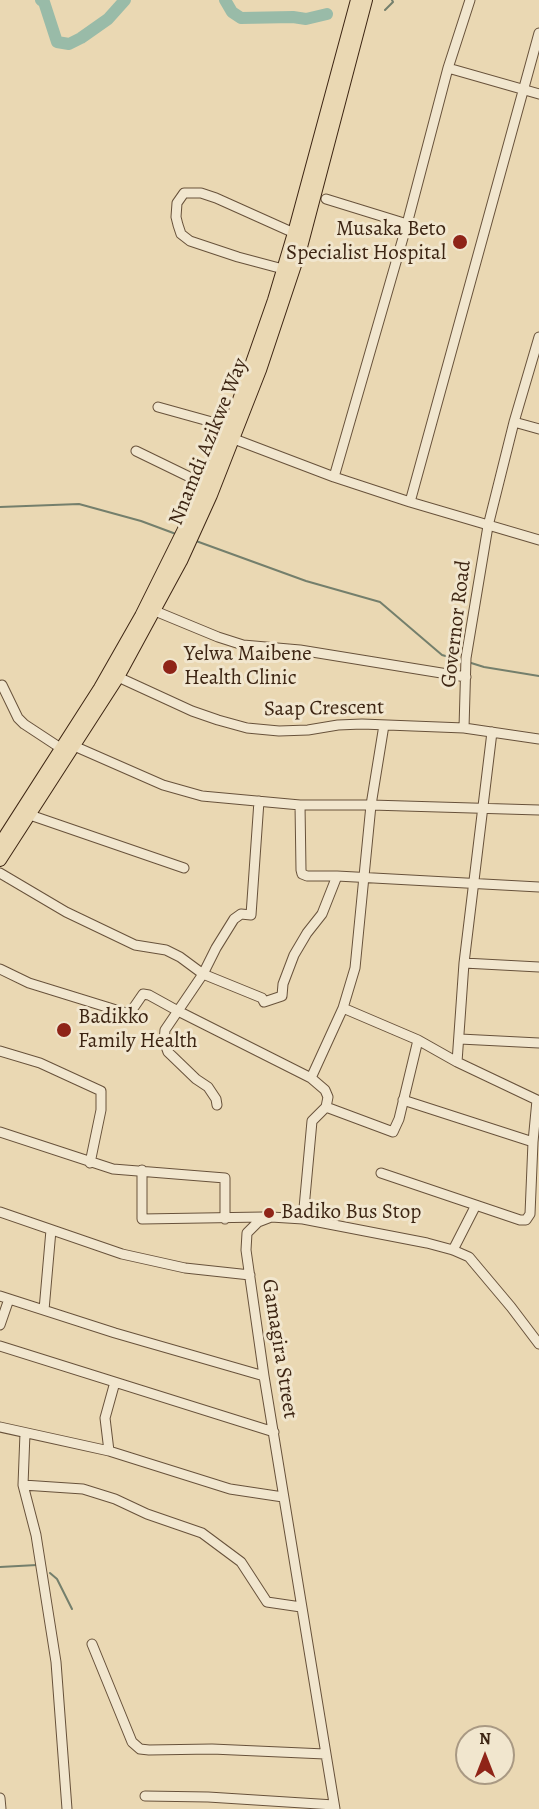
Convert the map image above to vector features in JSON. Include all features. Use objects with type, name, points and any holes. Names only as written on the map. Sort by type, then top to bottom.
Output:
[{"type":"highway","name":"Nnamdi Azikwe Way","points":[[0,844],[118,677],[212,495],[294,233],[357,0]]},
{"type":"highway","name":"Nnamdi Azikwe Way","points":[[0,860],[30,815],[141,616],[260,370],[301,247],[366,0]]},
{"type":"street","points":[[334,477],[407,224],[448,68],[470,0]]},
{"type":"street","points":[[410,502],[539,33]]},
{"type":"street","points":[[448,68],[539,94]]},
{"type":"street","points":[[283,269],[238,257],[185,238],[176,217],[177,203],[184,193],[201,193],[294,233]]},
{"type":"street","points":[[326,199],[407,224]]},
{"type":"street","name":"Governor Road","points":[[464,728],[466,668],[488,526],[514,422],[539,337]]},
{"type":"street","points":[[158,407],[334,477],[539,540]]},
{"type":"street","points":[[514,422],[539,429]]},
{"type":"street","points":[[136,451],[206,485]]},
{"type":"street","points":[[154,611],[218,638],[243,645],[466,668]]},
{"type":"street","name":"Saap Crescent","points":[[118,677],[192,711],[247,728],[279,731],[308,730],[338,725],[464,728],[539,740]]},
{"type":"street","points":[[2,685],[18,718],[24,724],[68,747],[163,785],[202,796],[300,805],[539,810]]},
{"type":"street","points":[[311,1077],[343,1008],[355,968],[371,805],[384,725]]},
{"type":"street","points":[[458,1062],[464,963],[492,732]]},
{"type":"street","points":[[217,1105],[208,1087],[196,1079],[168,1052],[164,1041],[165,1030],[203,974],[234,919],[242,914],[251,915],[259,801]]},
{"type":"street","points":[[300,805],[302,874],[539,887]]},
{"type":"street","points":[[30,815],[184,868]]},
{"type":"street","points":[[0,873],[66,912],[135,945],[165,950],[180,957],[203,974],[262,998],[264,1002],[282,996],[283,984],[294,955],[322,914],[337,876]]},
{"type":"street","points":[[464,963],[539,967]]},
{"type":"street","points":[[0,969],[29,983],[126,1013],[132,1010],[144,994],[311,1077],[328,1096],[326,1107],[312,1121],[303,1219]]},
{"type":"street","points":[[343,1008],[418,1040],[537,1100],[529,1218],[523,1221],[381,1173]]},
{"type":"street","points":[[460,1039],[539,1043]]},
{"type":"street","points":[[326,1107],[393,1132],[418,1040]]},
{"type":"street","points":[[0,1051],[40,1063],[101,1091],[101,1110],[90,1162]]},
{"type":"street","points":[[403,1100],[533,1142]]},
{"type":"street","points":[[0,1132],[113,1169],[225,1178],[225,1219]]},
{"type":"street","points":[[142,1170],[142,1219],[271,1217],[303,1219],[427,1243],[469,1257],[539,1344]]},
{"type":"street","points":[[453,1250],[476,1205]]},
{"type":"street","points":[[0,1212],[122,1254],[185,1268],[250,1275]]},
{"type":"street","name":"Gamagira Street","points":[[271,1217],[258,1222],[248,1233],[246,1250],[283,1497],[334,1807]]},
{"type":"street","points":[[44,1310],[51,1230]]},
{"type":"street","points":[[0,1325],[5,1298],[264,1376]]},
{"type":"street","points":[[0,1346],[274,1432]]},
{"type":"street","points":[[109,1450],[105,1418],[115,1382]]},
{"type":"street","points":[[0,1427],[109,1450],[230,1489],[283,1497]]},
{"type":"street","points":[[25,1433],[23,1485],[36,1535],[56,1662],[67,1809]]},
{"type":"street","points":[[23,1485],[82,1489],[115,1499],[147,1514],[202,1533],[241,1562],[267,1602],[301,1607]]},
{"type":"street","points":[[92,1644],[132,1743],[140,1749],[212,1749],[325,1754]]},
{"type":"street","points":[[145,1796],[208,1797],[334,1807]]},
{"type":"street","points":[[0,1798],[1,1809]]},
{"type":"waterway","points":[[41,0],[44,2],[57,42],[69,44],[108,19],[125,0]]},
{"type":"waterway","points":[[225,0],[232,12],[241,18],[306,19],[327,14]]},
{"type":"waterway","points":[[385,10],[393,2],[392,0]]},
{"type":"waterway","points":[[0,507],[79,504],[141,521],[176,534]]},
{"type":"waterway","points":[[196,541],[306,581],[380,602],[442,655],[463,661]]},
{"type":"waterway","points":[[468,662],[484,667],[539,676]]},
{"type":"waterway","points":[[0,1567],[37,1565]]},
{"type":"waterway","points":[[50,1573],[57,1579],[72,1609]]},
{"type":"place","name":"Musaka Beto Specialist Hospital","points":[[460,242]]},
{"type":"place","name":"Yelwa Maibene Health Clinic","points":[[170,667]]},
{"type":"place","name":"Badikko Family Health","points":[[64,1030]]},
{"type":"place","name":"Badiko Bus Stop","points":[[269,1213]]}]
